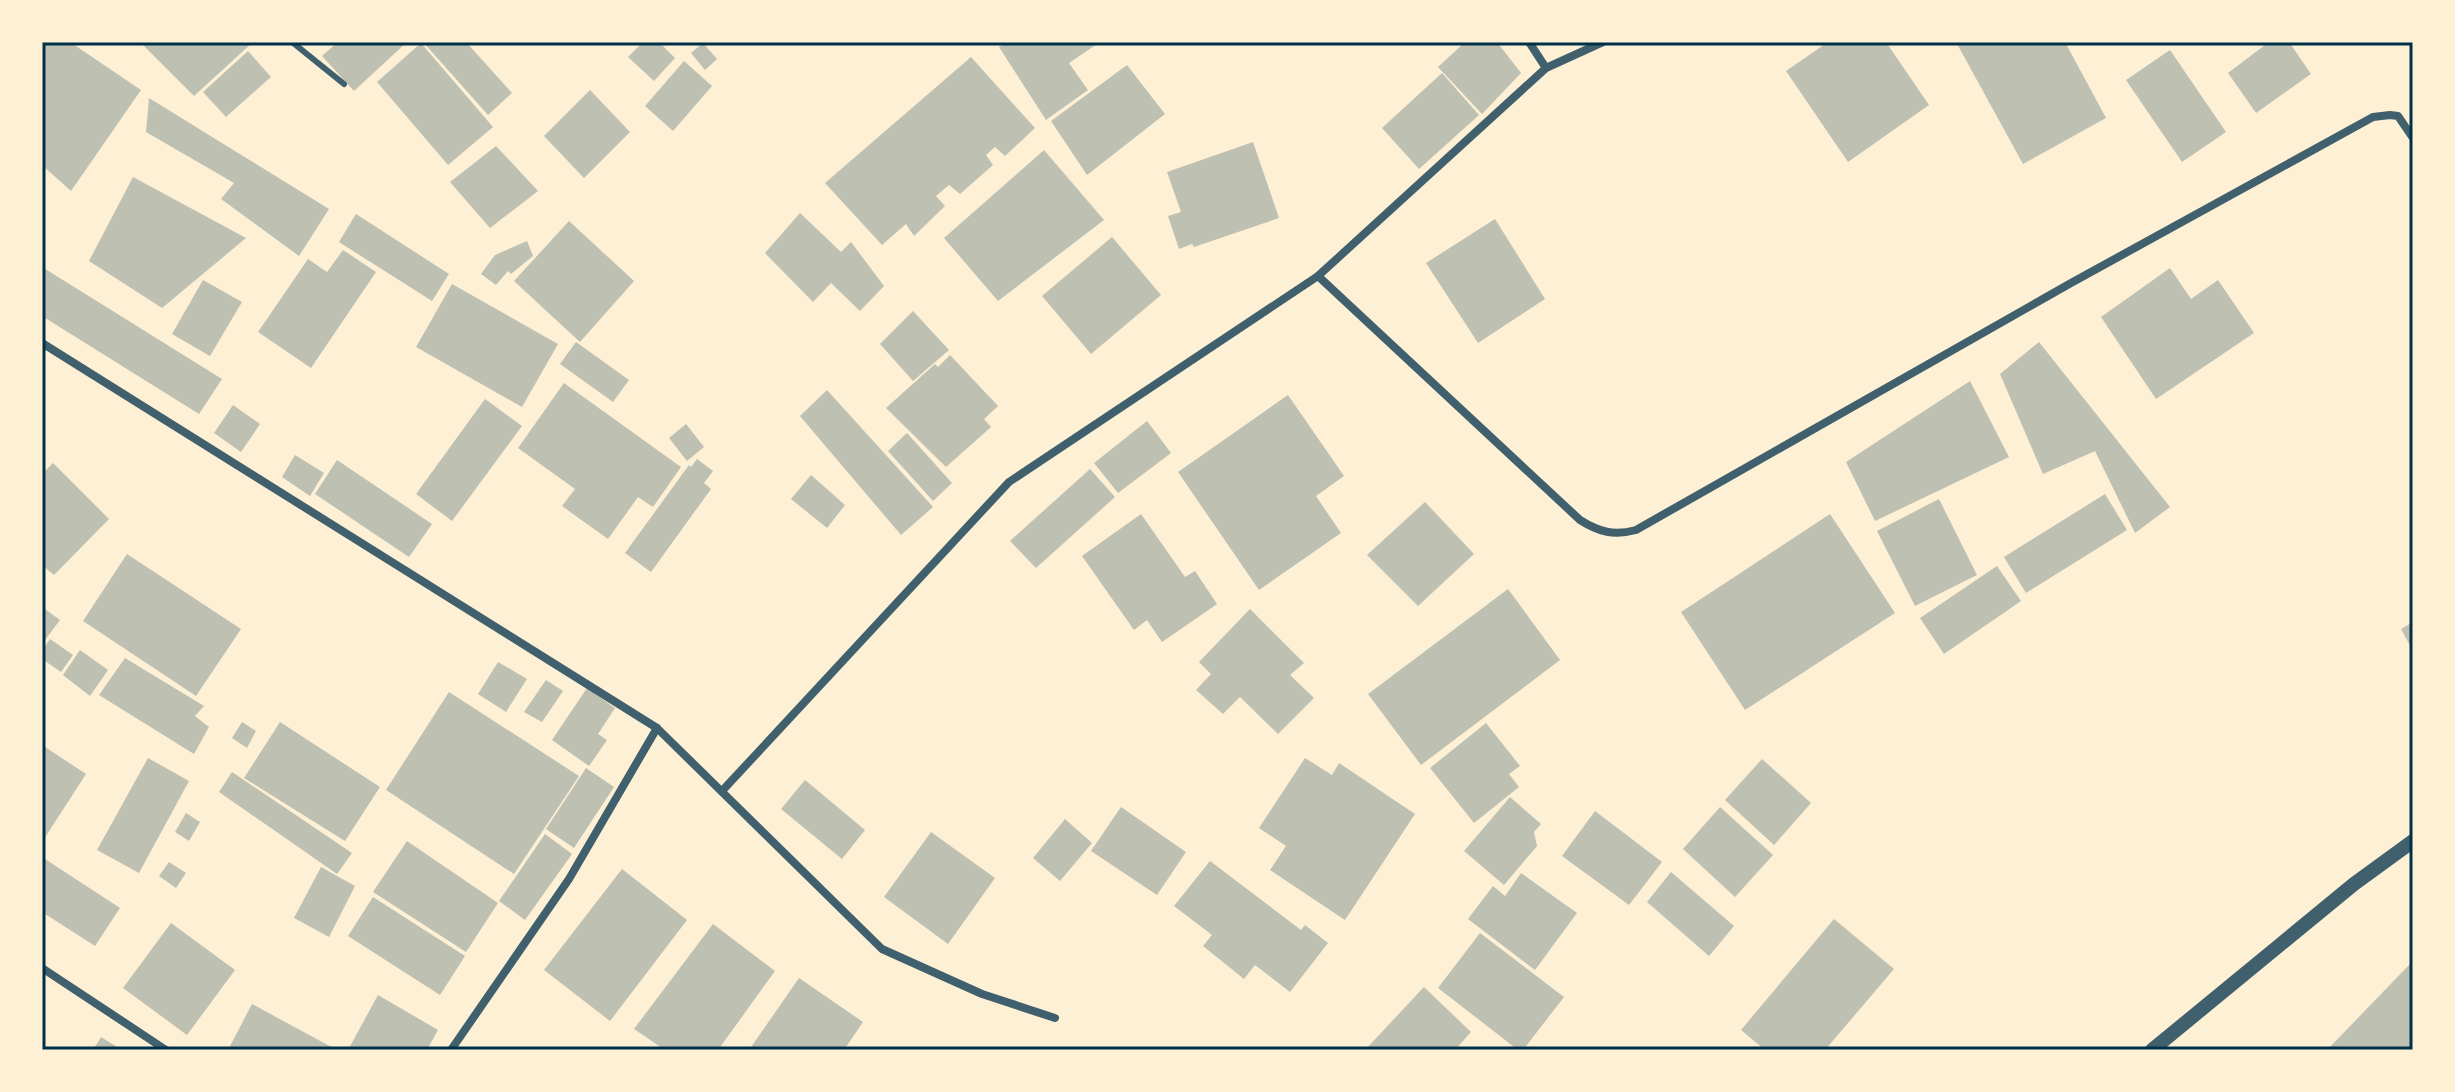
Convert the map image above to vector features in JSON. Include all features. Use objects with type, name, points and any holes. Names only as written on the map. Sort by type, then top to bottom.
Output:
[{"type":"street","points":[[1529,42],[1546,68]]},
{"type":"street","points":[[722,791],[1009,482],[1318,276],[1546,68],[1603,42]]},
{"type":"street","points":[[1318,276],[1580,520],[1596,530],[1622,534],[1636,530],[2071,283],[2373,117],[2398,116],[2413,138]]},
{"type":"street","points":[[42,343],[657,728],[882,949],[982,994],[1055,1018]]},
{"type":"street","points":[[451,1050],[569,879],[657,728]]},
{"type":"street","points":[[2152,1050],[2354,884],[2413,841]]},
{"type":"street","points":[[42,968],[166,1050]]},
{"type":"lane","points":[[292,42],[344,84]]},
{"type":"building","points":[[42,42],[70,42],[141,90],[71,191],[42,165]]},
{"type":"building","points":[[147,42],[253,42],[194,96],[143,45]]},
{"type":"building","points":[[338,42],[407,42],[354,91],[322,56]]},
{"type":"building","points":[[423,42],[466,42],[512,93],[488,115]]},
{"type":"building","points":[[643,42],[659,42],[675,58],[654,81],[628,57]]},
{"type":"building","points":[[1007,42],[1100,42],[1069,63],[1088,90],[1046,120],[999,47]]},
{"type":"building","points":[[1465,42],[1497,42],[1521,73],[1482,114],[1438,67]]},
{"type":"building","points":[[1828,42],[1886,42],[1929,105],[1848,162],[1786,71]]},
{"type":"building","points":[[1956,42],[2065,42],[2106,118],[2023,164]]},
{"type":"building","points":[[2269,42],[2289,42],[2311,74],[2256,113],[2228,73]]},
{"type":"building","points":[[421,43],[493,127],[448,165],[377,82]]},
{"type":"building","points":[[703,43],[717,59],[705,70],[691,53]]},
{"type":"building","points":[[2170,50],[2226,132],[2182,162],[2126,80]]},
{"type":"building","points":[[248,51],[271,77],[226,117],[203,92]]},
{"type":"building","points":[[971,57],[1035,128],[1005,156],[995,147],[986,155],[993,165],[960,194],[949,185],[936,196],[945,206],[914,236],[906,224],[882,245],[825,183]]},
{"type":"building","points":[[684,61],[712,86],[673,131],[645,106]]},
{"type":"building","points":[[1127,65],[1165,114],[1087,175],[1051,121]]},
{"type":"building","points":[[1442,73],[1479,115],[1419,169],[1382,128]]},
{"type":"building","points":[[590,90],[630,132],[584,178],[544,136]]},
{"type":"building","points":[[149,98],[329,209],[299,256],[221,199],[234,183],[146,132]]},
{"type":"building","points":[[1253,142],[1279,218],[1194,247],[1192,244],[1179,249],[1168,216],[1181,212],[1167,172]]},
{"type":"building","points":[[496,146],[538,191],[490,228],[450,182]]},
{"type":"building","points":[[1044,150],[1104,220],[998,301],[944,238]]},
{"type":"building","points":[[133,177],[246,238],[162,308],[89,261]]},
{"type":"building","points":[[800,213],[841,252],[851,242],[884,286],[860,311],[831,283],[813,302],[765,253]]},
{"type":"building","points":[[356,214],[449,274],[432,301],[339,242]]},
{"type":"building","points":[[1495,219],[1545,299],[1478,343],[1426,263]]},
{"type":"building","points":[[569,221],[634,281],[580,342],[514,281]]},
{"type":"building","points":[[1112,237],[1161,295],[1091,354],[1042,296]]},
{"type":"building","points":[[527,241],[533,256],[511,274],[508,271],[496,285],[481,274],[495,255]]},
{"type":"building","points":[[343,250],[376,272],[311,368],[258,332],[308,259],[327,272]]},
{"type":"building","points":[[42,267],[222,379],[199,414],[42,316]]},
{"type":"building","points":[[2170,268],[2191,299],[2218,280],[2254,333],[2156,399],[2101,317]]},
{"type":"building","points":[[203,280],[242,302],[210,356],[172,334]]},
{"type":"building","points":[[452,284],[558,344],[522,407],[416,347]]},
{"type":"building","points":[[913,311],[949,350],[913,381],[880,344]]},
{"type":"building","points":[[576,342],[629,380],[613,402],[560,364]]},
{"type":"building","points":[[2039,342],[2170,507],[2135,533],[2095,451],[2043,474],[2000,374]]},
{"type":"building","points":[[950,355],[998,406],[984,419],[991,427],[946,467],[886,408],[935,364],[938,367]]},
{"type":"building","points":[[1970,381],[2009,457],[1875,521],[1846,462]]},
{"type":"building","points":[[564,383],[681,467],[653,507],[638,497],[608,539],[562,506],[575,489],[518,448]]},
{"type":"building","points":[[827,390],[933,507],[901,535],[800,416]]},
{"type":"building","points":[[1288,395],[1344,476],[1316,496],[1341,533],[1259,590],[1178,472]]},
{"type":"building","points":[[485,399],[522,426],[452,521],[416,494]]},
{"type":"building","points":[[233,405],[260,424],[241,452],[214,433]]},
{"type":"building","points":[[1147,421],[1171,453],[1118,493],[1094,463]]},
{"type":"building","points":[[686,424],[704,447],[687,461],[669,438]]},
{"type":"building","points":[[907,433],[952,483],[933,501],[888,451]]},
{"type":"building","points":[[295,455],[324,473],[310,496],[282,477]]},
{"type":"building","points":[[697,459],[713,471],[704,483],[711,489],[651,572],[625,553],[689,465],[691,467]]},
{"type":"building","points":[[337,460],[432,524],[409,557],[315,494]]},
{"type":"building","points":[[53,463],[109,519],[54,575],[42,565],[42,474]]},
{"type":"building","points":[[1090,469],[1115,497],[1036,568],[1010,541]]},
{"type":"building","points":[[811,475],[845,505],[827,528],[791,499]]},
{"type":"building","points":[[2105,494],[2127,530],[2026,593],[2004,557]]},
{"type":"building","points":[[1939,499],[1977,575],[1915,606],[1877,531]]},
{"type":"building","points":[[1425,502],[1474,554],[1418,606],[1367,555]]},
{"type":"building","points":[[1141,514],[1185,577],[1195,571],[1217,604],[1162,642],[1147,620],[1134,630],[1082,556]]},
{"type":"building","points":[[1830,514],[1895,613],[1745,710],[1681,612]]},
{"type":"building","points":[[127,554],[241,629],[196,696],[83,621]]},
{"type":"building","points":[[1997,566],[2021,601],[1944,654],[1920,618]]},
{"type":"building","points":[[1508,589],[1560,660],[1421,765],[1368,694]]},
{"type":"building","points":[[42,607],[60,620],[42,644]]},
{"type":"building","points":[[1250,609],[1304,663],[1290,675],[1314,698],[1278,734],[1240,697],[1223,714],[1196,690],[1211,674],[1199,662]]},
{"type":"building","points":[[2413,622],[2413,651],[2401,629]]},
{"type":"building","points":[[50,639],[73,655],[61,672],[42,659],[42,651]]},
{"type":"building","points":[[80,650],[108,670],[90,696],[63,675]]},
{"type":"building","points":[[125,658],[204,706],[195,716],[209,727],[194,754],[99,695]]},
{"type":"building","points":[[498,662],[527,679],[506,712],[478,694]]},
{"type":"building","points":[[546,680],[563,691],[542,722],[524,712]]},
{"type":"building","points":[[587,688],[615,708],[598,734],[607,740],[589,766],[552,740]]},
{"type":"building","points":[[449,692],[579,776],[514,874],[386,790]]},
{"type":"building","points":[[242,722],[256,731],[247,748],[232,738]]},
{"type":"building","points":[[280,722],[380,787],[345,841],[244,778]]},
{"type":"building","points":[[1486,723],[1520,766],[1509,774],[1519,787],[1474,823],[1430,768]]},
{"type":"building","points":[[42,745],[86,774],[42,842]]},
{"type":"building","points":[[148,758],[189,781],[139,873],[97,850]]},
{"type":"building","points":[[1305,758],[1332,775],[1339,763],[1415,814],[1345,920],[1270,870],[1286,846],[1259,828]]},
{"type":"building","points":[[1762,759],[1811,803],[1774,845],[1725,800]]},
{"type":"building","points":[[586,768],[614,787],[574,848],[546,829]]},
{"type":"building","points":[[232,772],[352,853],[337,874],[219,792]]},
{"type":"building","points":[[805,780],[865,830],[842,859],[781,809]]},
{"type":"building","points":[[1510,797],[1541,824],[1534,832],[1537,846],[1504,885],[1464,851]]},
{"type":"building","points":[[1121,807],[1186,852],[1157,895],[1091,851]]},
{"type":"building","points":[[1720,807],[1773,855],[1735,897],[1683,849]]},
{"type":"building","points":[[1595,811],[1662,862],[1629,905],[1562,856]]},
{"type":"building","points":[[186,813],[200,822],[189,841],[175,832]]},
{"type":"building","points":[[1065,819],[1092,843],[1060,881],[1033,858]]},
{"type":"building","points":[[931,832],[995,878],[948,944],[884,897]]},
{"type":"building","points":[[545,834],[572,854],[525,920],[499,901]]},
{"type":"building","points":[[407,841],[498,903],[466,952],[373,892]]},
{"type":"building","points":[[42,857],[120,908],[95,946],[42,912]]},
{"type":"building","points":[[1210,861],[1301,930],[1305,925],[1328,943],[1290,992],[1255,965],[1244,979],[1203,946],[1212,935],[1174,906]]},
{"type":"building","points":[[169,862],[186,873],[176,888],[159,876]]},
{"type":"building","points":[[321,867],[355,886],[329,937],[294,918]]},
{"type":"building","points":[[622,869],[687,920],[610,1021],[544,970]]},
{"type":"building","points":[[1671,872],[1734,926],[1709,956],[1647,902]]},
{"type":"building","points":[[1521,873],[1577,913],[1535,970],[1468,919],[1493,886],[1505,896]]},
{"type":"building","points":[[373,897],[465,956],[440,995],[348,936]]},
{"type":"building","points":[[1834,919],[1894,969],[1825,1050],[1765,1050],[1741,1030]]},
{"type":"building","points":[[171,923],[235,970],[187,1035],[123,988]]},
{"type":"building","points":[[713,924],[775,971],[718,1050],[665,1050],[634,1029]]},
{"type":"building","points":[[1480,933],[1564,997],[1523,1050],[1518,1050],[1438,988]]},
{"type":"building","points":[[2411,963],[2413,1050],[2327,1050]]},
{"type":"building","points":[[799,978],[863,1022],[844,1050],[749,1050]]},
{"type":"building","points":[[1424,987],[1471,1032],[1455,1050],[1365,1050]]},
{"type":"building","points":[[378,995],[438,1030],[427,1050],[348,1050]]},
{"type":"building","points":[[252,1004],[337,1050],[228,1050]]},
{"type":"building","points":[[101,1037],[122,1050],[93,1050]]}]
